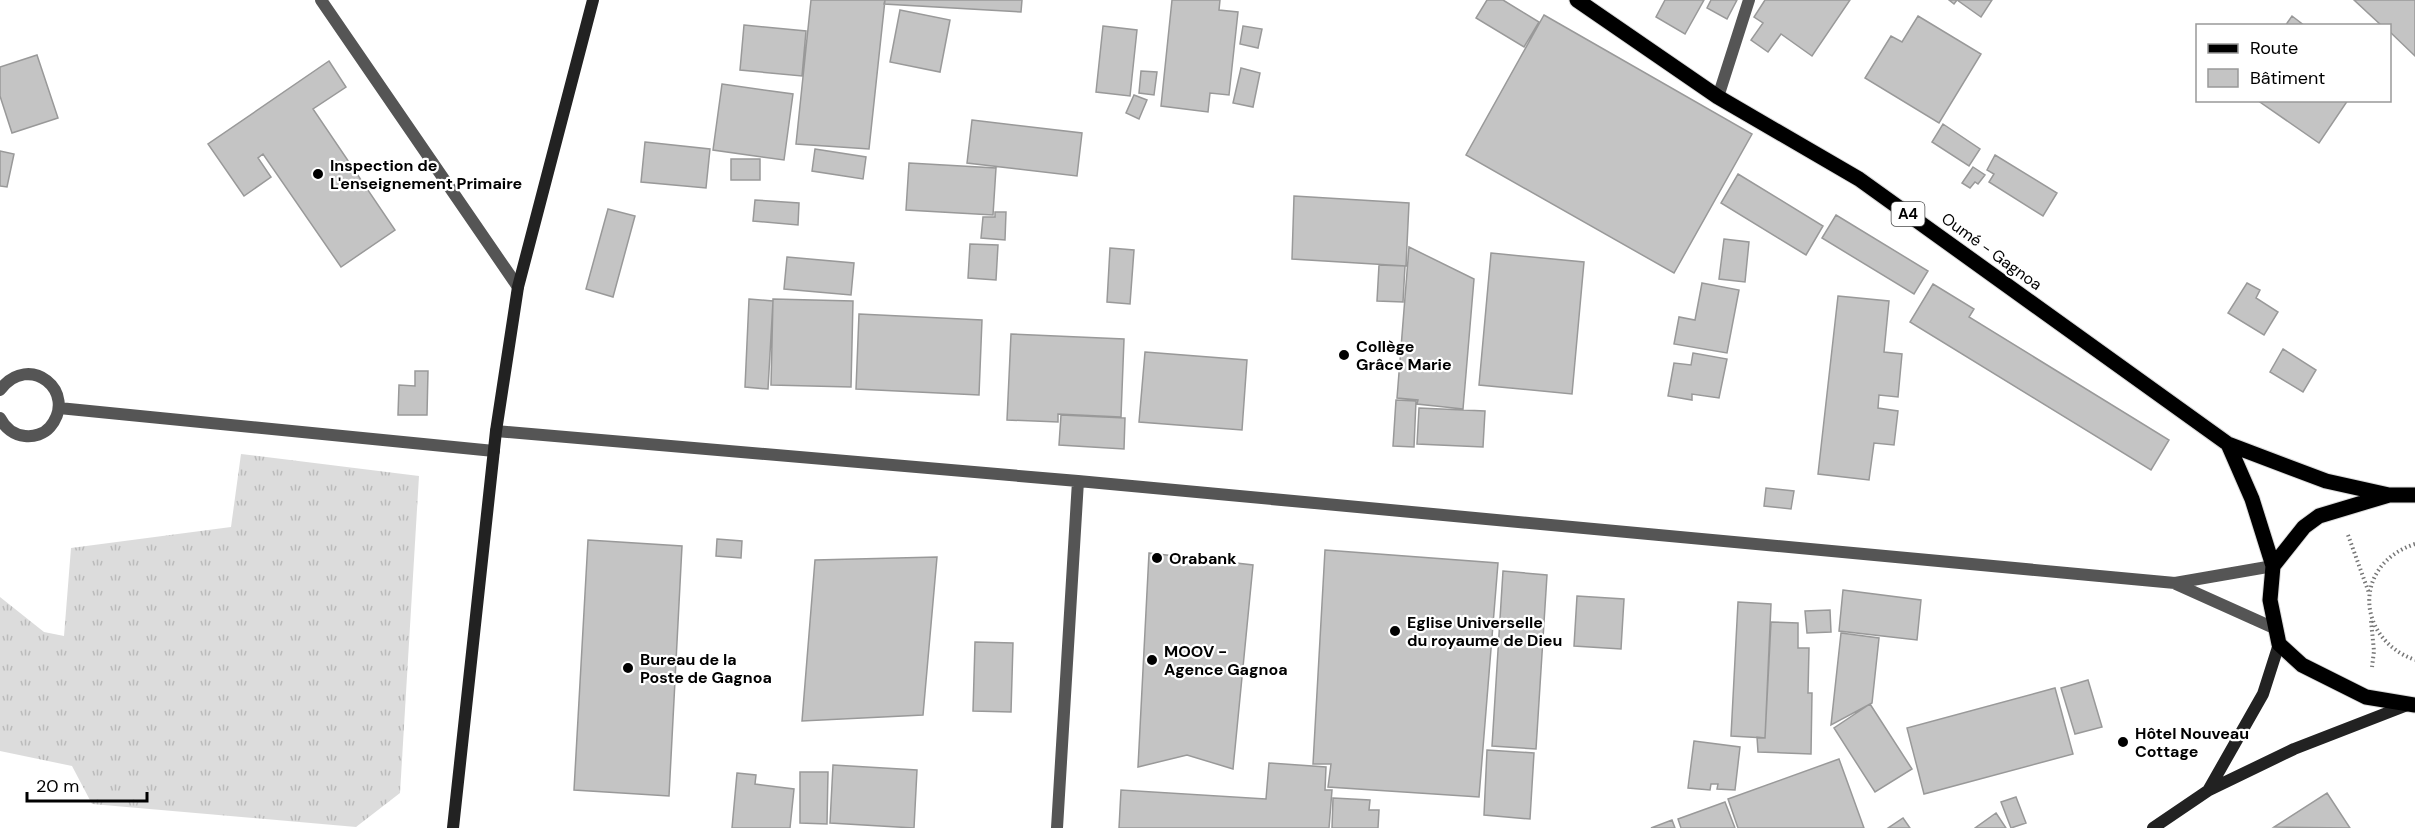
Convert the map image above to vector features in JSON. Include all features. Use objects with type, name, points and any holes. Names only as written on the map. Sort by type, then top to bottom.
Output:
[{"type":"main road","name":"Oumé - Gagnoa","points":[[1577,0],[1718,98],[1859,179],[2228,444],[2326,481],[2389,495]]},
{"type":"main road","points":[[2228,444],[2252,499],[2273,566],[2270,600],[2279,644],[2302,665],[2366,697],[2413,704]]},
{"type":"main road","points":[[2273,566],[2304,527],[2319,516],[2389,495],[2415,495]]},
{"type":"street","points":[[321,0],[518,287]]},
{"type":"street","points":[[453,828],[496,431],[518,287],[593,0]]},
{"type":"street","points":[[1718,98],[1749,0]]},
{"type":"street","points":[[0,390],[8,381],[19,375],[31,374],[42,377],[52,385],[58,396],[59,408],[48,430],[36,436],[24,436],[13,432],[0,418]]},
{"type":"street","points":[[59,408],[494,451]]},
{"type":"street","points":[[496,431],[1078,481],[2175,583],[2273,566]]},
{"type":"street","points":[[1057,828],[1078,481]]},
{"type":"street","points":[[2175,583],[2274,628]]},
{"type":"street","points":[[2209,790],[2263,694],[2279,644]]},
{"type":"street","points":[[2153,828],[2209,790],[2294,749],[2413,704]]},
{"type":"path","points":[[2339,509],[2369,594],[2374,651],[2366,697]]},
{"type":"path","points":[[2369,594],[2377,572],[2392,554],[2415,544]]},
{"type":"path","points":[[2370,617],[2381,639],[2398,654],[2415,660]]},
{"type":"green space","points":[[241,454],[419,476],[400,793],[356,827],[92,804],[72,766],[0,751],[0,597],[44,632],[64,636],[71,548],[231,527]]},
{"type":"building","points":[[811,0],[885,0],[869,149],[796,144]]},
{"type":"building","points":[[885,0],[1022,0],[1021,12],[884,4]]},
{"type":"building","points":[[1172,0],[1220,0],[1219,10],[1238,12],[1229,95],[1210,93],[1208,112],[1161,106]]},
{"type":"building","points":[[1487,0],[1503,0],[1539,22],[1524,47],[1476,18]]},
{"type":"building","points":[[1665,0],[1704,0],[1685,34],[1656,17]]},
{"type":"building","points":[[1711,0],[1737,0],[1727,19],[1707,8]]},
{"type":"building","points":[[1765,0],[1850,0],[1812,56],[1781,34],[1768,52],[1751,40],[1763,23],[1754,17]]},
{"type":"building","points":[[1957,0],[1992,0],[1981,17]]},
{"type":"building","points":[[2354,0],[2415,0],[2415,56],[2391,33],[2391,24],[2380,24]]},
{"type":"building","points":[[900,10],[950,20],[940,72],[890,62]]},
{"type":"building","points":[[1544,15],[1752,134],[1674,273],[1466,155]]},
{"type":"building","points":[[1918,16],[1981,54],[1939,123],[1865,78],[1891,36],[1902,42]]},
{"type":"building","points":[[2292,16],[2302,24],[2286,24]]},
{"type":"building","points":[[744,25],[806,31],[802,76],[740,70]]},
{"type":"building","points":[[1103,26],[1137,30],[1130,96],[1096,92]]},
{"type":"building","points":[[1243,26],[1262,29],[1258,48],[1240,44]]},
{"type":"building","points":[[37,55],[58,118],[12,133],[0,96],[0,67]]},
{"type":"building","points":[[329,61],[346,87],[313,109],[395,230],[341,267],[263,154],[258,158],[271,177],[244,196],[208,144]]},
{"type":"building","points":[[1241,68],[1260,73],[1253,107],[1233,103]]},
{"type":"building","points":[[1141,71],[1157,72],[1154,95],[1139,93]]},
{"type":"building","points":[[722,84],[793,94],[784,160],[713,150]]},
{"type":"building","points":[[1134,95],[1147,100],[1139,119],[1126,113]]},
{"type":"building","points":[[2260,102],[2347,102],[2319,143]]},
{"type":"building","points":[[972,120],[1082,133],[1077,176],[967,163]]},
{"type":"building","points":[[1943,124],[1980,149],[1969,166],[1932,142]]},
{"type":"building","points":[[645,142],[710,149],[706,188],[641,182]]},
{"type":"building","points":[[815,149],[866,157],[863,179],[812,171]]},
{"type":"building","points":[[0,151],[14,154],[7,187],[0,186]]},
{"type":"building","points":[[1995,155],[2057,193],[2043,216],[1989,182],[1994,174],[1987,170]]},
{"type":"building","points":[[731,159],[760,159],[760,180],[731,180]]},
{"type":"building","points":[[909,163],[996,168],[993,215],[906,210]]},
{"type":"building","points":[[1973,167],[1985,175],[1978,184],[1975,182],[1970,188],[1962,183]]},
{"type":"building","points":[[1738,174],[1823,226],[1806,255],[1721,203]]},
{"type":"building","points":[[1294,196],[1409,203],[1406,266],[1292,259]]},
{"type":"building","points":[[755,200],[799,203],[798,225],[753,221]]},
{"type":"building","points":[[608,209],[635,216],[613,297],[586,289]]},
{"type":"building","points":[[995,212],[1006,212],[1005,240],[981,238],[983,217],[995,217]]},
{"type":"building","points":[[1836,215],[1928,271],[1914,294],[1822,238]]},
{"type":"building","points":[[1724,239],[1749,242],[1745,282],[1719,279]]},
{"type":"building","points":[[970,244],[998,245],[996,280],[968,278]]},
{"type":"building","points":[[1409,247],[1474,279],[1463,409],[1417,404],[1418,400],[1397,398]]},
{"type":"building","points":[[1110,248],[1134,250],[1130,304],[1107,302]]},
{"type":"building","points":[[1491,253],[1584,262],[1572,394],[1479,385]]},
{"type":"building","points":[[787,257],[854,263],[851,295],[784,289]]},
{"type":"building","points":[[1379,265],[1405,266],[1403,302],[1377,301]]},
{"type":"building","points":[[1702,283],[1739,290],[1727,353],[1674,344],[1679,317],[1695,320]]},
{"type":"building","points":[[2247,283],[2260,290],[2256,298],[2278,312],[2264,335],[2228,313]]},
{"type":"building","points":[[1933,284],[1974,309],[1969,317],[2169,440],[2151,470],[1910,322]]},
{"type":"building","points":[[1838,296],[1889,301],[1884,352],[1902,354],[1898,397],[1879,395],[1878,408],[1898,411],[1894,445],[1874,443],[1869,480],[1818,474]]},
{"type":"building","points":[[749,299],[773,301],[768,389],[745,387]]},
{"type":"building","points":[[773,299],[853,301],[851,387],[771,385]]},
{"type":"building","points":[[859,314],[982,320],[979,395],[856,389]]},
{"type":"building","points":[[1011,334],[1124,339],[1121,417],[1058,414],[1058,422],[1007,420]]},
{"type":"building","points":[[2283,349],[2316,370],[2303,392],[2270,372]]},
{"type":"building","points":[[1145,352],[1247,360],[1242,430],[1139,422]]},
{"type":"building","points":[[1693,353],[1727,359],[1719,398],[1692,394],[1692,400],[1668,396],[1674,363],[1691,365]]},
{"type":"building","points":[[415,371],[428,371],[427,415],[398,415],[399,385],[415,386]]},
{"type":"building","points":[[1396,400],[1416,401],[1414,447],[1393,446]]},
{"type":"building","points":[[1419,408],[1485,411],[1483,447],[1417,444]]},
{"type":"building","points":[[1061,415],[1125,418],[1124,449],[1059,445]]},
{"type":"building","points":[[1766,488],[1794,491],[1791,509],[1764,506]]},
{"type":"building","points":[[717,539],[742,541],[741,558],[716,556]]},
{"type":"building","name":"Bureau de la Poste de Gagnoa","points":[[588,540],[682,546],[669,796],[574,790]]},
{"type":"building","points":[[1325,550],[1498,563],[1479,797],[1328,787],[1331,764],[1313,764]]},
{"type":"building","points":[[1149,553],[1253,565],[1233,769],[1187,755],[1138,767]]},
{"type":"building","points":[[937,557],[923,715],[802,721],[815,560]]},
{"type":"building","points":[[1503,571],[1547,575],[1536,749],[1492,746]]},
{"type":"building","points":[[1843,590],[1921,600],[1917,640],[1839,631]]},
{"type":"building","points":[[1577,596],[1624,599],[1621,649],[1574,646]]},
{"type":"building","points":[[1738,602],[1771,604],[1765,738],[1731,736]]},
{"type":"building","points":[[1830,610],[1831,632],[1807,633],[1805,611]]},
{"type":"building","points":[[1771,622],[1798,623],[1798,648],[1809,648],[1808,693],[1812,693],[1811,754],[1758,752],[1757,737],[1765,738]]},
{"type":"building","points":[[1841,633],[1879,638],[1872,703],[1831,725]]},
{"type":"building","points":[[975,642],[1013,643],[1011,712],[973,711]]},
{"type":"building","points":[[2088,680],[2102,727],[2075,734],[2061,688]]},
{"type":"building","points":[[2055,688],[2073,754],[1924,794],[1907,728]]},
{"type":"building","points":[[1870,704],[1912,769],[1875,792],[1834,728]]},
{"type":"building","points":[[1694,741],[1740,747],[1735,790],[1717,789],[1718,784],[1711,784],[1710,790],[1688,788]]},
{"type":"building","points":[[1487,750],[1534,753],[1530,819],[1484,815]]},
{"type":"building","points":[[1839,759],[1864,828],[1738,828],[1728,799]]},
{"type":"building","points":[[1269,763],[1326,767],[1325,790],[1332,790],[1329,828],[1119,828],[1121,790],[1266,799]]},
{"type":"building","points":[[833,765],[917,770],[914,828],[830,823]]},
{"type":"building","points":[[800,772],[828,772],[827,824],[800,823]]},
{"type":"building","points":[[737,773],[756,775],[755,784],[794,789],[790,828],[732,828]]},
{"type":"building","points":[[2327,793],[2350,828],[2274,827]]},
{"type":"building","points":[[2016,797],[2026,823],[2011,828],[2001,802]]},
{"type":"building","points":[[1333,798],[1370,800],[1369,810],[1379,810],[1378,828],[1332,828]]},
{"type":"building","points":[[1725,802],[1735,828],[1681,828],[1678,819]]},
{"type":"building","points":[[1996,813],[2006,828],[1975,828]]},
{"type":"building","points":[[1903,818],[1910,828],[1888,828]]},
{"type":"building","points":[[1672,820],[1675,828],[1651,828]]},
{"type":"place","name":"Inspection de L'enseignement Primaire","points":[[318,174]]},
{"type":"place","name":"Collège Grâce Marie","points":[[1344,355]]},
{"type":"place","name":"Orabank","points":[[1157,558]]},
{"type":"place","name":"Eglise Universelle du royaume de Dieu","points":[[1395,631]]},
{"type":"place","name":"MOOV - Agence Gagnoa","points":[[1152,660]]},
{"type":"place","name":"Bureau de la Poste de Gagnoa","points":[[628,668]]},
{"type":"place","name":"Hôtel Nouveau Cottage","points":[[2123,742]]}]
